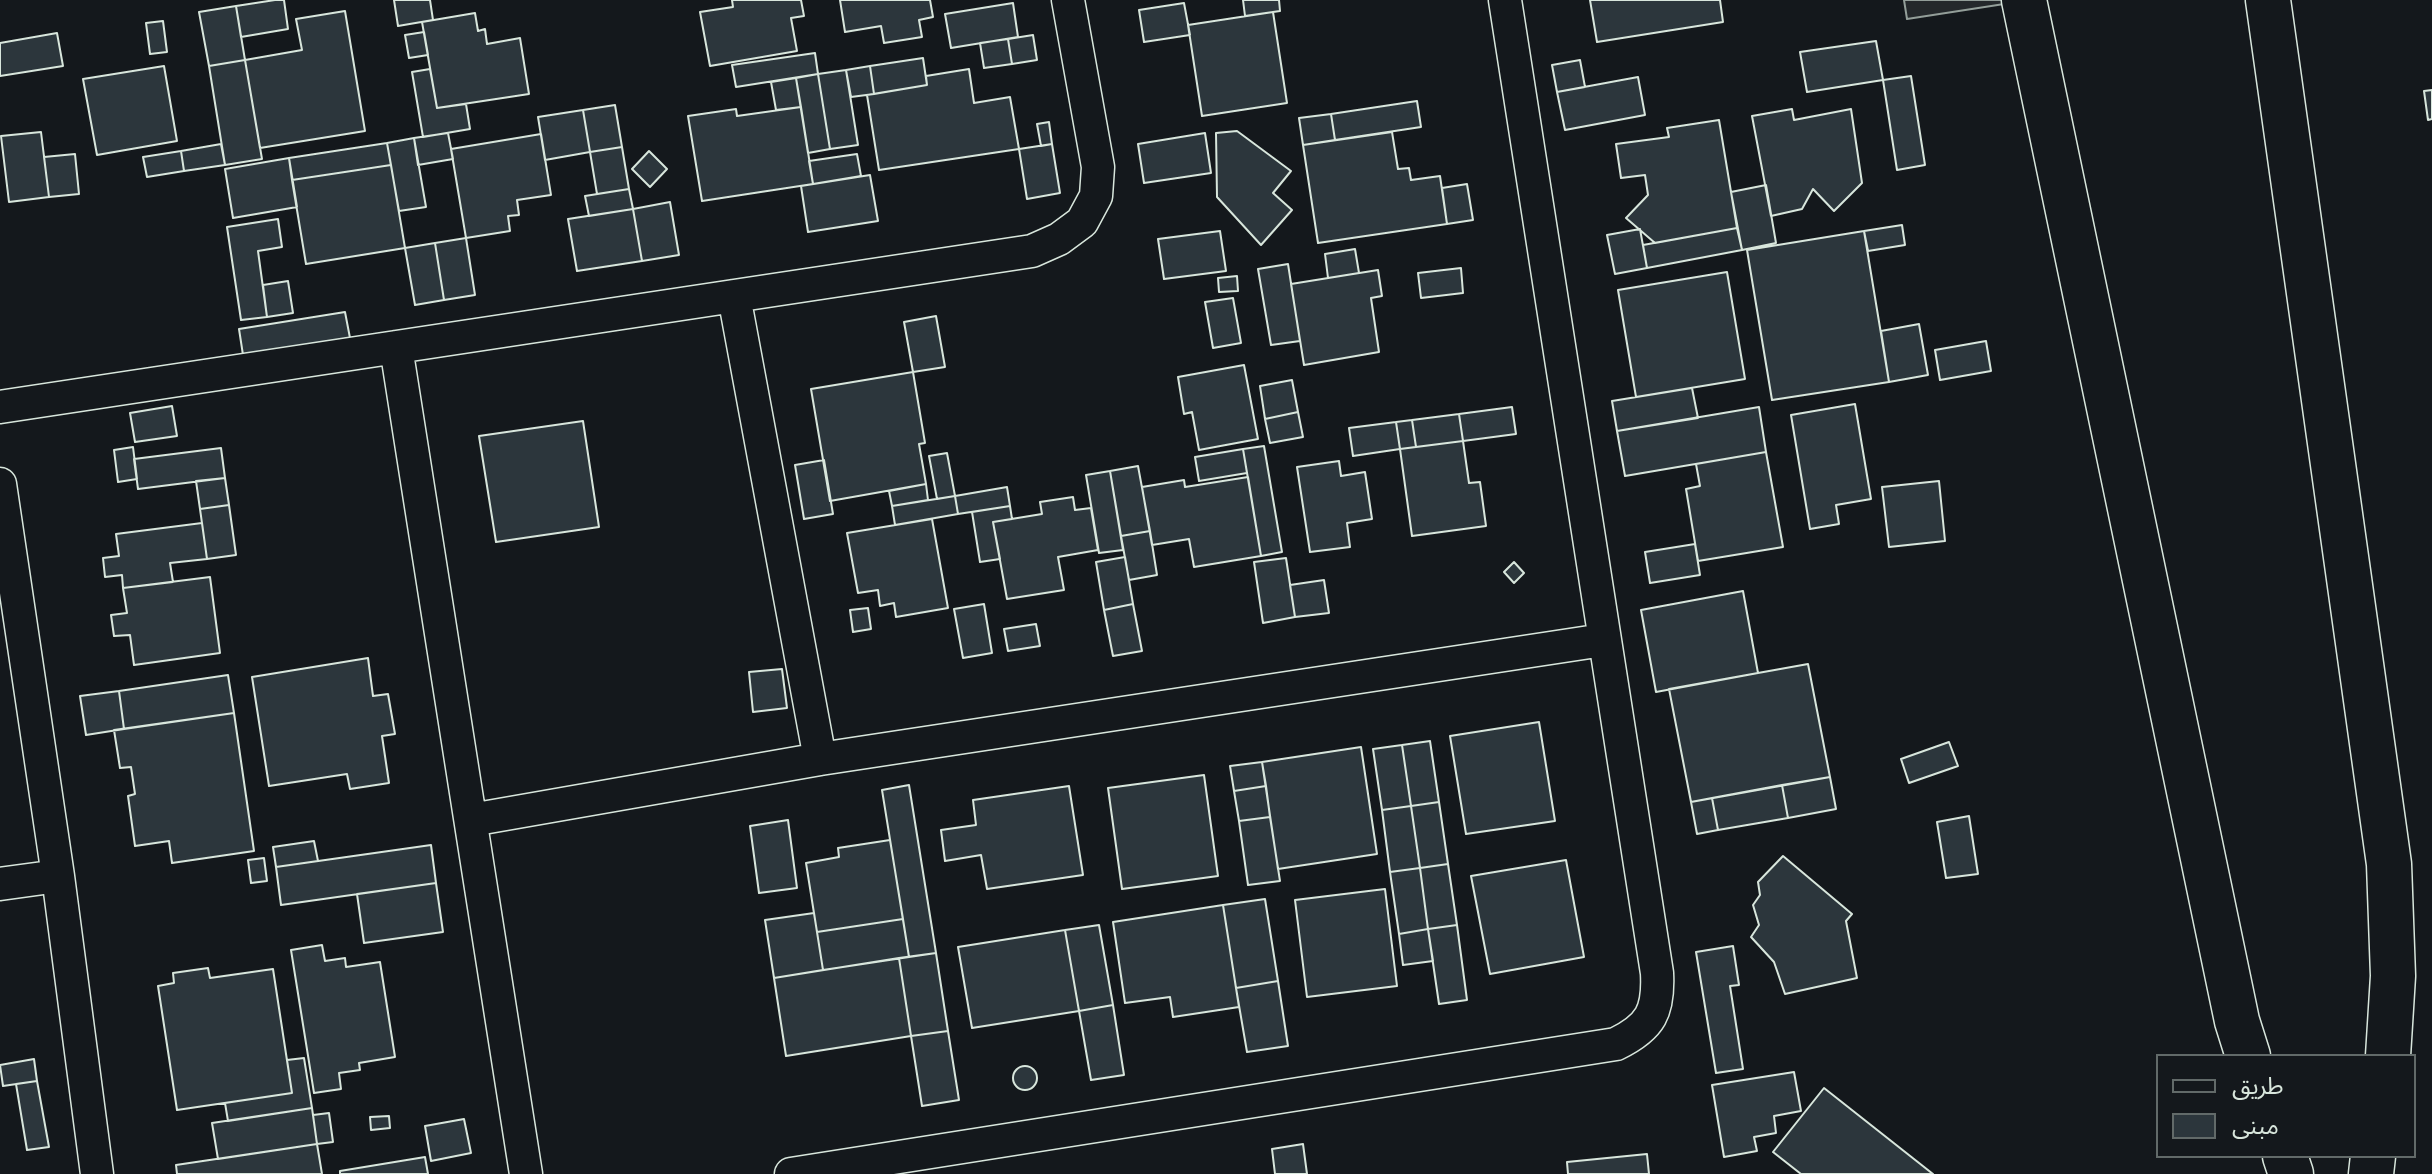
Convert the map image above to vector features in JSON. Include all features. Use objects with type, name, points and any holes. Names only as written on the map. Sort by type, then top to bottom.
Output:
[{"type":"main road","points":[[2024,0],[2237,1021],[2247,1054]]},
{"type":"main road","points":[[2268,0],[2389,864],[2393,976],[2388,1054]]},
{"type":"street","points":[[0,407],[1032,251],[1059,239],[1082,222],[1096,196],[1098,167],[1068,0]]},
{"type":"street","points":[[791,1174],[863,1168],[1616,1044],[1636,1034],[1652,1017],[1658,996],[1657,973],[1505,0]]},
{"type":"street","points":[[734,296],[820,759]]},
{"type":"street","points":[[396,347],[526,1174]]},
{"type":"street","points":[[0,484],[58,876],[97,1174]]},
{"type":"street","points":[[471,820],[820,759],[1603,640]]},
{"type":"street","points":[[0,884],[58,876]]},
{"type":"shaded area","points":[[1904,0],[2030,0],[1907,19]]},
{"type":"building","points":[[284,0],[288,29],[241,37],[236,6]]},
{"type":"building","points":[[394,0],[430,0],[433,20],[398,26]]},
{"type":"building","points":[[732,0],[801,0],[804,16],[791,18],[797,51],[710,66],[700,12],[733,7]]},
{"type":"building","points":[[840,0],[930,0],[933,17],[919,20],[922,37],[884,43],[881,26],[845,32]]},
{"type":"building","points":[[1243,0],[1279,0],[1280,11],[1245,16]]},
{"type":"building","points":[[1590,0],[1720,0],[1723,22],[1597,42]]},
{"type":"building","points":[[1013,3],[1018,37],[951,48],[945,14]]},
{"type":"building","points":[[1184,3],[1190,35],[1144,42],[1139,10]]},
{"type":"building","points":[[236,6],[245,60],[209,66],[199,12]]},
{"type":"building","points":[[345,11],[365,131],[260,148],[245,60],[302,50],[296,19]]},
{"type":"building","points":[[1273,12],[1287,103],[1202,116],[1188,25]]},
{"type":"building","points":[[475,13],[478,31],[485,29],[487,44],[520,38],[529,94],[437,108],[422,22]]},
{"type":"building","points":[[163,21],[167,52],[150,54],[146,23]]},
{"type":"building","points":[[424,32],[428,55],[409,58],[405,35]]},
{"type":"building","points":[[57,33],[63,66],[0,76],[0,43]]},
{"type":"building","points":[[1033,35],[1037,60],[1012,64],[1008,39]]},
{"type":"building","points":[[1008,39],[1012,64],[984,68],[980,43]]},
{"type":"building","points":[[1876,41],[1883,80],[1807,92],[1800,52]]},
{"type":"building","points":[[815,53],[818,74],[736,87],[732,65]]},
{"type":"building","points":[[923,58],[927,85],[874,94],[870,66]]},
{"type":"building","points":[[245,60],[262,159],[225,165],[209,66]]},
{"type":"building","points":[[1580,60],[1585,87],[1557,92],[1552,65]]},
{"type":"building","points":[[164,66],[177,141],[97,155],[83,79]]},
{"type":"building","points":[[870,66],[874,94],[851,97],[846,70]]},
{"type":"building","points":[[430,69],[437,108],[466,104],[470,129],[423,137],[412,72]]},
{"type":"building","points":[[969,69],[974,103],[1010,97],[1019,149],[879,170],[867,95],[927,85],[926,76]]},
{"type":"building","points":[[846,70],[858,145],[830,149],[818,74]]},
{"type":"building","points":[[818,74],[830,149],[808,153],[796,78]]},
{"type":"building","points":[[1911,76],[1925,165],[1897,170],[1883,80]]},
{"type":"building","points":[[1638,77],[1645,115],[1565,130],[1557,92]]},
{"type":"building","points":[[796,78],[801,107],[776,110],[771,82]]},
{"type":"building","points":[[2432,90],[2432,119],[2428,120],[2424,91]]},
{"type":"building","points":[[1417,101],[1421,127],[1335,140],[1331,114]]},
{"type":"building","points":[[615,105],[622,147],[590,152],[583,110]]},
{"type":"building","points":[[801,107],[813,184],[702,201],[688,116],[736,109],[737,116]]},
{"type":"building","points":[[1792,109],[1794,120],[1851,109],[1862,183],[1834,211],[1813,189],[1802,209],[1771,216],[1752,116]]},
{"type":"building","points":[[583,110],[590,152],[545,160],[538,117]]},
{"type":"building","points":[[1331,114],[1335,140],[1303,145],[1299,118]]},
{"type":"building","points":[[1719,120],[1737,228],[1655,243],[1626,218],[1648,195],[1645,175],[1621,178],[1616,144],[1669,137],[1667,128]]},
{"type":"building","points":[[1049,122],[1052,144],[1041,146],[1037,124]]},
{"type":"building","points":[[1237,131],[1291,171],[1273,193],[1292,210],[1261,245],[1217,197],[1216,133]]},
{"type":"building","points":[[41,132],[49,197],[9,202],[1,136]]},
{"type":"building","points":[[1392,132],[1398,169],[1409,168],[1411,180],[1440,176],[1447,224],[1318,243],[1303,145]]},
{"type":"building","points":[[448,133],[453,159],[418,165],[414,138]]},
{"type":"building","points":[[1205,133],[1211,173],[1144,183],[1138,144]]},
{"type":"building","points":[[541,134],[551,195],[517,200],[519,215],[508,216],[510,231],[466,238],[451,149]]},
{"type":"building","points":[[414,138],[426,207],[399,211],[387,143]]},
{"type":"building","points":[[387,143],[391,165],[292,180],[289,158]]},
{"type":"building","points":[[221,144],[225,165],[184,171],[181,151]]},
{"type":"building","points":[[1052,144],[1060,193],[1027,199],[1019,149]]},
{"type":"building","points":[[622,147],[629,189],[597,194],[590,152]]},
{"type":"building","points":[[181,151],[184,171],[147,177],[143,157]]},
{"type":"building","points":[[649,151],[667,169],[650,187],[632,169]]},
{"type":"building","points":[[75,154],[79,194],[49,197],[44,157]]},
{"type":"building","points":[[857,154],[861,176],[813,184],[809,161]]},
{"type":"building","points":[[289,158],[297,207],[233,218],[225,169]]},
{"type":"building","points":[[391,165],[405,248],[306,264],[292,180]]},
{"type":"building","points":[[870,175],[878,221],[808,232],[801,186]]},
{"type":"building","points":[[1467,184],[1473,220],[1447,224],[1442,188]]},
{"type":"building","points":[[1766,185],[1776,243],[1742,250],[1731,192]]},
{"type":"building","points":[[629,189],[633,209],[589,216],[585,196]]},
{"type":"building","points":[[670,202],[679,255],[642,261],[633,209]]},
{"type":"building","points":[[633,209],[642,261],[577,271],[568,219]]},
{"type":"building","points":[[278,219],[282,247],[258,251],[267,317],[241,320],[227,227]]},
{"type":"building","points":[[1902,225],[1905,245],[1868,251],[1864,231]]},
{"type":"building","points":[[1737,228],[1742,250],[1647,268],[1643,245]]},
{"type":"building","points":[[1640,229],[1647,268],[1615,274],[1607,235]]},
{"type":"building","points":[[1220,231],[1226,271],[1164,279],[1158,239]]},
{"type":"building","points":[[1864,231],[1889,382],[1772,400],[1747,250]]},
{"type":"building","points":[[466,238],[475,295],[444,300],[435,243]]},
{"type":"building","points":[[435,243],[444,300],[415,305],[405,248]]},
{"type":"building","points":[[1355,249],[1359,273],[1328,278],[1325,254]]},
{"type":"building","points":[[1288,264],[1300,341],[1271,345],[1258,269]]},
{"type":"building","points":[[1461,268],[1463,293],[1421,298],[1418,273]]},
{"type":"building","points":[[1378,270],[1382,296],[1371,298],[1379,352],[1304,365],[1291,284]]},
{"type":"building","points":[[1727,272],[1745,379],[1636,397],[1618,290]]},
{"type":"building","points":[[1237,276],[1238,291],[1219,292],[1218,278]]},
{"type":"building","points":[[288,281],[293,313],[267,317],[263,285]]},
{"type":"building","points":[[1233,298],[1241,343],[1213,348],[1205,302]]},
{"type":"building","points":[[345,312],[350,338],[243,355],[239,329]]},
{"type":"building","points":[[936,316],[945,367],[913,372],[904,322]]},
{"type":"building","points":[[1919,324],[1928,375],[1889,382],[1881,331]]},
{"type":"building","points":[[1986,341],[1991,371],[1940,380],[1935,350]]},
{"type":"building","points":[[1244,365],[1258,439],[1199,450],[1192,412],[1184,414],[1178,377]]},
{"type":"building","points":[[913,372],[925,443],[919,444],[926,484],[830,501],[811,389]]},
{"type":"building","points":[[1292,380],[1298,412],[1265,419],[1260,386]]},
{"type":"building","points":[[1692,388],[1698,418],[1617,431],[1612,401]]},
{"type":"building","points":[[1855,404],[1871,499],[1836,505],[1839,524],[1810,529],[1791,415]]},
{"type":"building","points":[[172,406],[177,436],[135,442],[130,413]]},
{"type":"building","points":[[1512,407],[1516,434],[1463,441],[1459,414]]},
{"type":"building","points":[[1759,407],[1766,452],[1625,476],[1617,431]]},
{"type":"building","points":[[1298,412],[1303,437],[1270,443],[1265,419]]},
{"type":"building","points":[[1459,414],[1463,441],[1416,447],[1412,420]]},
{"type":"building","points":[[1412,420],[1416,447],[1400,449],[1396,422]]},
{"type":"building","points":[[583,421],[599,527],[496,542],[479,436]]},
{"type":"building","points":[[1396,422],[1400,449],[1353,456],[1349,428]]},
{"type":"building","points":[[1463,441],[1469,483],[1480,482],[1486,526],[1412,536],[1400,449]]},
{"type":"building","points":[[1264,446],[1282,552],[1261,556],[1243,449]]},
{"type":"building","points":[[133,447],[137,479],[118,482],[114,450]]},
{"type":"building","points":[[221,448],[225,478],[138,489],[134,459]]},
{"type":"building","points":[[1243,449],[1247,473],[1199,481],[1195,457]]},
{"type":"building","points":[[1766,452],[1783,547],[1698,561],[1686,489],[1700,486],[1696,464]]},
{"type":"building","points":[[947,453],[955,496],[937,499],[929,456]]},
{"type":"building","points":[[824,460],[833,514],[804,519],[795,465]]},
{"type":"building","points":[[1339,461],[1341,476],[1365,472],[1372,519],[1347,523],[1350,547],[1310,552],[1297,467]]},
{"type":"building","points":[[1138,466],[1150,531],[1121,536],[1110,471]]},
{"type":"building","points":[[1110,471],[1123,550],[1099,553],[1086,475]]},
{"type":"building","points":[[1248,477],[1261,556],[1194,567],[1189,539],[1152,545],[1142,487],[1184,480],[1185,487]]},
{"type":"building","points":[[225,478],[229,505],[200,509],[196,481]]},
{"type":"building","points":[[1939,481],[1945,541],[1889,547],[1882,487]]},
{"type":"building","points":[[926,484],[928,500],[892,506],[889,491]]},
{"type":"building","points":[[1007,487],[1010,506],[958,514],[955,496]]},
{"type":"building","points":[[955,496],[958,514],[895,525],[892,506]]},
{"type":"building","points":[[1073,497],[1075,510],[1091,508],[1098,550],[1058,557],[1064,590],[1007,599],[993,522],[1042,514],[1040,502]]},
{"type":"building","points":[[229,505],[236,555],[207,559],[200,509]]},
{"type":"building","points":[[1010,506],[1012,519],[993,522],[1000,559],[980,562],[972,512]]},
{"type":"building","points":[[932,519],[948,608],[896,617],[894,603],[880,606],[878,590],[858,593],[847,533]]},
{"type":"building","points":[[202,523],[207,559],[170,563],[173,582],[123,588],[122,575],[105,577],[103,558],[119,556],[116,534]]},
{"type":"building","points":[[1150,531],[1157,575],[1129,580],[1121,536]]},
{"type":"building","points":[[1695,544],[1700,575],[1650,583],[1645,552]]},
{"type":"building","points":[[1125,557],[1133,604],[1104,610],[1096,562]]},
{"type":"building","points":[[1286,558],[1295,617],[1263,623],[1254,562]]},
{"type":"building","points":[[1514,562],[1524,573],[1514,583],[1504,572]]},
{"type":"building","points":[[210,577],[220,653],[134,665],[130,635],[114,636],[111,615],[127,613],[123,588]]},
{"type":"building","points":[[1324,580],[1329,613],[1295,617],[1290,585]]},
{"type":"building","points":[[1743,591],[1758,673],[1656,692],[1641,610]]},
{"type":"building","points":[[984,604],[992,653],[963,658],[954,609]]},
{"type":"building","points":[[1133,604],[1142,651],[1113,656],[1104,610]]},
{"type":"building","points":[[868,608],[871,629],[853,632],[850,610]]},
{"type":"building","points":[[1036,624],[1040,646],[1008,651],[1004,629]]},
{"type":"building","points":[[368,658],[373,696],[388,694],[395,734],[382,736],[389,783],[350,789],[347,774],[269,786],[252,677]]},
{"type":"building","points":[[1808,664],[1830,777],[1691,802],[1669,689]]},
{"type":"building","points":[[782,669],[787,708],[753,712],[749,672]]},
{"type":"building","points":[[228,675],[234,713],[124,729],[119,691]]},
{"type":"building","points":[[119,691],[124,729],[86,735],[80,696]]},
{"type":"building","points":[[234,713],[254,851],[172,863],[169,841],[135,846],[128,796],[135,794],[131,767],[120,768],[114,730]]},
{"type":"building","points":[[1539,722],[1555,821],[1466,834],[1450,736]]},
{"type":"building","points":[[1430,741],[1439,802],[1411,806],[1402,745]]},
{"type":"building","points":[[1949,742],[1958,766],[1909,783],[1901,759]]},
{"type":"building","points":[[1402,745],[1411,806],[1382,810],[1373,749]]},
{"type":"building","points":[[1361,747],[1377,854],[1278,869],[1262,762]]},
{"type":"building","points":[[1262,762],[1266,786],[1234,791],[1230,766]]},
{"type":"building","points":[[1204,775],[1218,876],[1122,889],[1108,788]]},
{"type":"building","points":[[1830,777],[1836,809],[1788,818],[1782,785]]},
{"type":"building","points":[[909,785],[936,953],[909,957],[882,790]]},
{"type":"building","points":[[1782,785],[1788,818],[1718,830],[1712,798]]},
{"type":"building","points":[[1069,786],[1083,875],[987,889],[981,855],[945,861],[941,830],[976,825],[973,800]]},
{"type":"building","points":[[1266,786],[1270,817],[1239,821],[1234,791]]},
{"type":"building","points":[[1712,798],[1718,830],[1697,834],[1691,802]]},
{"type":"building","points":[[1439,802],[1448,864],[1420,868],[1411,806]]},
{"type":"building","points":[[1411,806],[1420,868],[1390,872],[1382,810]]},
{"type":"building","points":[[1969,816],[1978,874],[1946,878],[1937,822]]},
{"type":"building","points":[[1270,817],[1280,881],[1248,885],[1239,821]]},
{"type":"building","points":[[788,820],[797,888],[759,893],[750,826]]},
{"type":"building","points":[[890,840],[903,919],[817,932],[806,863],[839,857],[838,848]]},
{"type":"building","points":[[314,841],[318,861],[276,867],[273,847]]},
{"type":"building","points":[[431,845],[436,883],[281,905],[276,867]]},
{"type":"building","points":[[1783,856],[1852,914],[1846,921],[1857,978],[1785,994],[1774,962],[1751,937],[1759,925],[1753,905],[1760,895],[1758,882]]},
{"type":"building","points":[[264,858],[267,881],[251,883],[248,860]]},
{"type":"building","points":[[1566,860],[1584,957],[1490,974],[1471,876]]},
{"type":"building","points":[[1448,864],[1457,925],[1428,929],[1420,868]]},
{"type":"building","points":[[1420,868],[1428,929],[1399,934],[1390,872]]},
{"type":"building","points":[[436,883],[443,932],[364,943],[357,894]]},
{"type":"building","points":[[1385,889],[1397,986],[1307,997],[1295,900]]},
{"type":"building","points":[[1265,899],[1278,981],[1236,988],[1223,905]]},
{"type":"building","points":[[1223,905],[1239,1007],[1173,1017],[1170,997],[1125,1003],[1113,922]]},
{"type":"building","points":[[814,913],[823,970],[774,978],[765,920]]},
{"type":"building","points":[[903,919],[909,957],[823,970],[817,932]]},
{"type":"building","points":[[1099,925],[1113,1005],[1079,1011],[1065,930]]},
{"type":"building","points":[[1457,925],[1467,1000],[1439,1004],[1428,929]]},
{"type":"building","points":[[1428,929],[1433,961],[1403,965],[1399,934]]},
{"type":"building","points":[[1065,930],[1079,1011],[972,1028],[958,947]]},
{"type":"building","points":[[322,945],[325,961],[345,958],[346,967],[380,962],[395,1057],[359,1063],[360,1070],[339,1073],[341,1089],[314,1093],[291,950]]},
{"type":"building","points":[[1733,946],[1739,985],[1730,986],[1743,1069],[1716,1073],[1696,952]]},
{"type":"building","points":[[936,953],[948,1031],[911,1036],[899,958]]},
{"type":"building","points":[[899,958],[911,1036],[786,1056],[774,978]]},
{"type":"building","points":[[208,968],[210,978],[273,969],[292,1093],[177,1110],[158,986],[174,983],[173,973]]},
{"type":"building","points":[[1278,981],[1288,1046],[1247,1052],[1236,988]]},
{"type":"building","points":[[1113,1005],[1124,1075],[1091,1080],[1079,1011]]},
{"type":"building","points":[[948,1031],[959,1100],[922,1106],[911,1036]]},
{"type":"building","points":[[304,1058],[312,1108],[228,1121],[225,1103],[292,1093],[287,1060]]},
{"type":"building","points":[[34,1059],[37,1081],[3,1086],[0,1065]]},
{"type":"building","points":[[1025,1066],[1036,1073],[1037,1078],[1030,1089],[1025,1090],[1014,1083],[1013,1078],[1020,1067]]},
{"type":"building","points":[[1794,1072],[1801,1111],[1774,1116],[1776,1133],[1754,1137],[1757,1151],[1724,1157],[1712,1085]]},
{"type":"building","points":[[37,1081],[49,1147],[27,1150],[16,1084]]},
{"type":"building","points":[[1824,1088],[1933,1174],[1801,1174],[1773,1152]]},
{"type":"building","points":[[312,1108],[317,1144],[218,1159],[212,1123]]},
{"type":"building","points":[[329,1113],[333,1142],[317,1144],[313,1115]]},
{"type":"building","points":[[389,1116],[390,1128],[371,1130],[370,1117]]},
{"type":"building","points":[[464,1119],[471,1153],[431,1161],[425,1126]]},
{"type":"building","points":[[317,1144],[322,1174],[177,1174],[176,1165]]},
{"type":"building","points":[[1303,1144],[1307,1174],[1275,1174],[1272,1149]]},
{"type":"building","points":[[1647,1154],[1649,1174],[1568,1174],[1567,1162]]},
{"type":"building","points":[[425,1157],[428,1174],[340,1174],[340,1171]]}]
